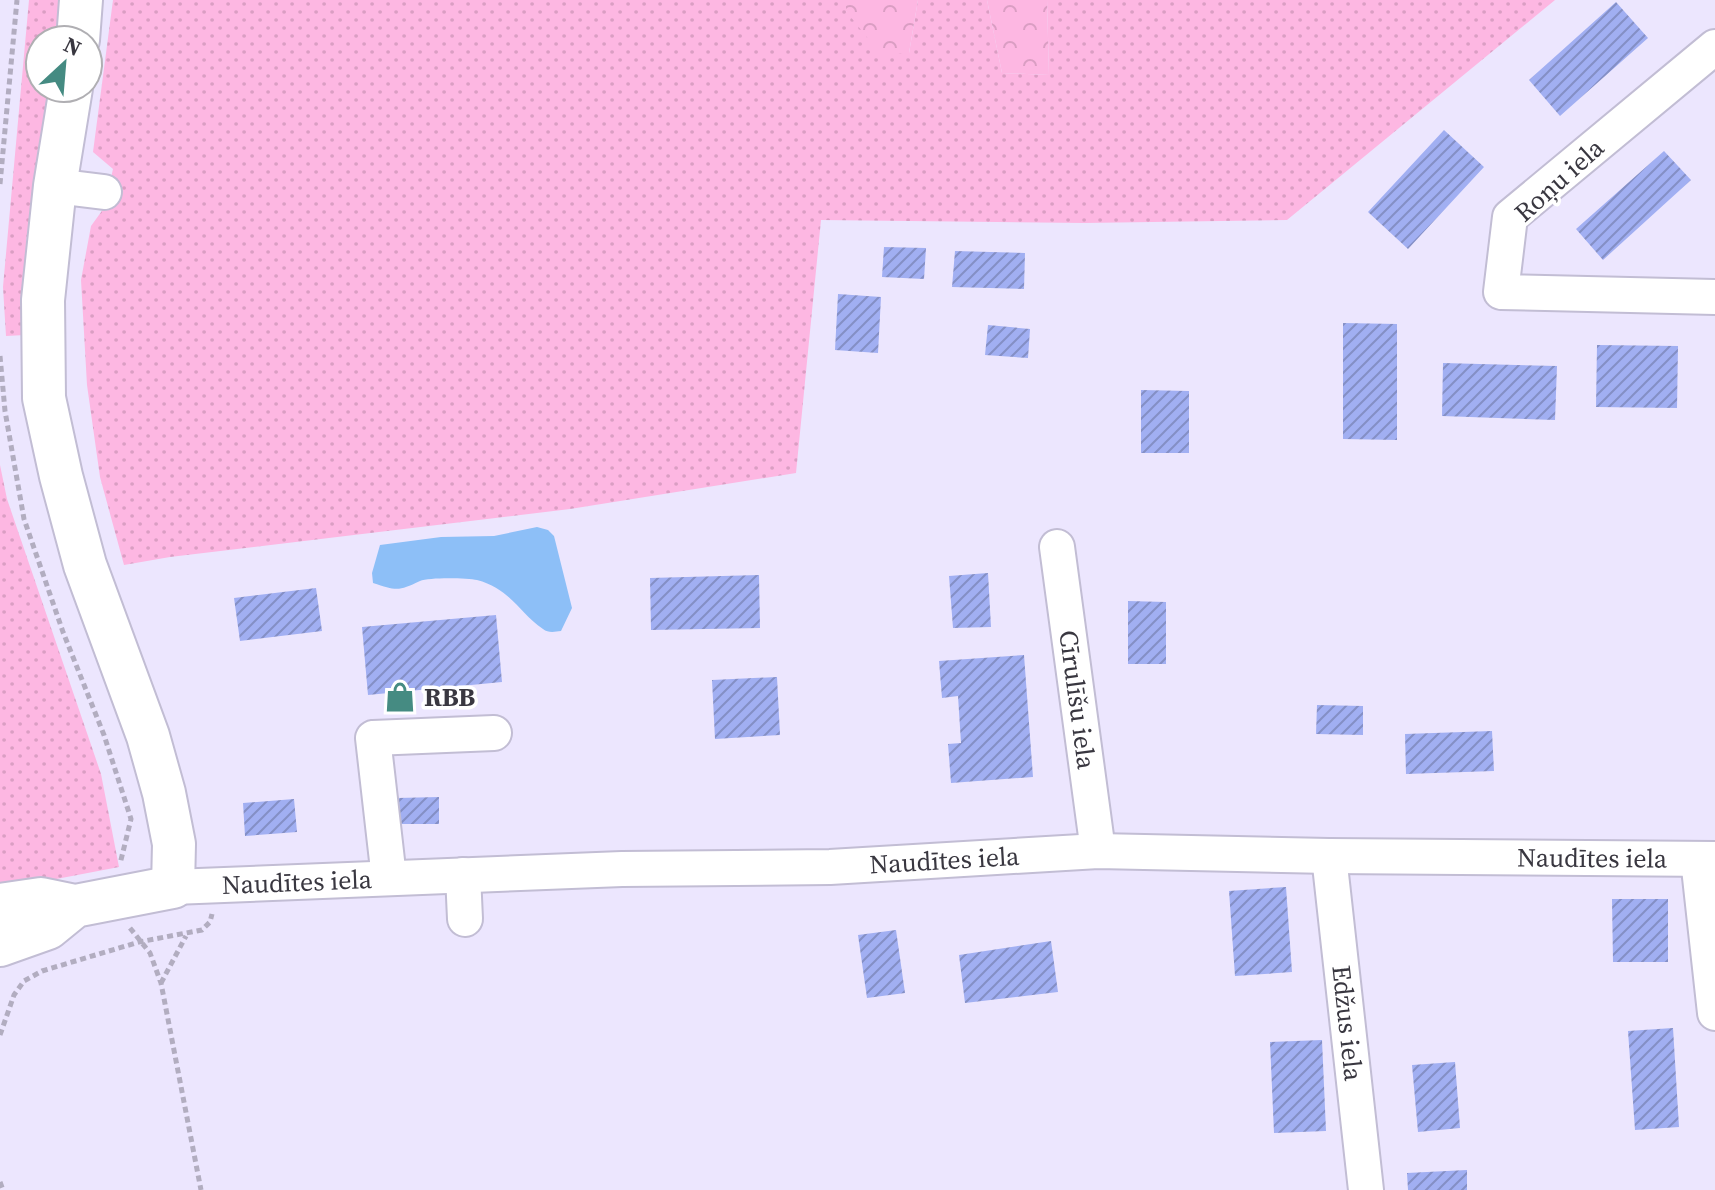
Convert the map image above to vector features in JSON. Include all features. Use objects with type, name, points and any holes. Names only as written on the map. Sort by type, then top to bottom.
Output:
[{"type":"main road","points":[[79,24],[81,0]]},
{"type":"main road","points":[[0,905],[41,899],[75,906],[173,887],[174,844],[164,793],[148,736],[85,565],[44,398],[43,300],[55,186],[68,104]]},
{"type":"main road","points":[[0,945],[48,928],[75,906]]},
{"type":"street","name":"Roņu iela","points":[[1715,47],[1510,217],[1501,292],[1715,297]]},
{"type":"street","points":[[55,186],[104,192]]},
{"type":"street","name":"Cīrulīšu iela","points":[[1057,547],[1098,851]]},
{"type":"street","points":[[389,878],[373,738],[494,733]]},
{"type":"street","name":"Naudītes iela","points":[[173,887],[622,869],[830,867],[1098,851],[1707,859]]},
{"type":"street","name":"Edžus iela","points":[[1329,856],[1366,1190]]},
{"type":"street","points":[[1707,859],[1715,1013]]},
{"type":"street","points":[[463,875],[465,919]]},
{"type":"path","points":[[0,184],[17,0]]},
{"type":"path","points":[[0,356],[5,411],[24,519],[63,632],[104,735],[131,819],[118,873],[121,898],[130,930],[150,953],[161,983],[201,1190]]},
{"type":"path","points":[[161,983],[187,935]]},
{"type":"path","points":[[0,1182],[3,1190]]},
{"type":"green space","points":[[29,0],[61,0],[59,24],[27,24]]},
{"type":"green space","points":[[113,0],[846,0],[846,11],[909,53],[918,0],[987,0],[1002,73],[1049,75],[1047,0],[1555,0],[1287,220],[1084,223],[821,220],[796,473],[570,509],[124,565],[100,477],[87,385],[81,280],[91,226],[104,208],[113,169],[93,152],[99,104],[104,104],[104,68]]},
{"type":"green space","points":[[846,0],[918,0],[909,53],[881,55],[846,11]]},
{"type":"green space","points":[[987,0],[1047,0],[1049,75],[1002,73]]},
{"type":"green space","points":[[24,55],[24,104],[48,104],[26,242],[25,335],[6,336],[3,287]]},
{"type":"green space","points":[[0,465],[7,499],[101,774],[119,867],[46,881],[0,884]]},
{"type":"water","points":[[537,527],[548,530],[554,536],[572,608],[561,631],[545,630],[498,589],[477,580],[431,579],[398,589],[373,583],[372,573],[380,545],[441,537],[494,536]]},
{"type":"building","points":[[1616,2],[1648,38],[1560,116],[1529,80]]},
{"type":"building","points":[[1444,130],[1484,167],[1408,249],[1368,212]]},
{"type":"building","points":[[1664,151],[1691,180],[1603,260],[1576,229]]},
{"type":"building","points":[[884,247],[926,248],[924,279],[882,277]]},
{"type":"building","points":[[955,251],[1025,253],[1024,289],[952,287]]},
{"type":"building","points":[[838,294],[881,297],[878,353],[835,350]]},
{"type":"building","points":[[1343,323],[1397,324],[1397,440],[1343,439]]},
{"type":"building","points":[[988,325],[1030,329],[1028,358],[985,355]]},
{"type":"building","points":[[1597,345],[1678,346],[1677,408],[1596,407]]},
{"type":"building","points":[[1443,363],[1557,366],[1555,420],[1442,416]]},
{"type":"building","points":[[1141,390],[1189,391],[1189,453],[1141,453]]},
{"type":"building","points":[[988,573],[991,627],[953,628],[949,576]]},
{"type":"building","points":[[759,575],[760,628],[651,630],[650,578]]},
{"type":"building","points":[[316,588],[322,631],[240,641],[234,598]]},
{"type":"building","points":[[1128,601],[1166,602],[1166,664],[1128,664]]},
{"type":"building","points":[[496,615],[502,682],[368,695],[362,627]]},
{"type":"building","points":[[1024,655],[1033,777],[951,783],[948,744],[961,743],[958,696],[942,698],[939,661]]},
{"type":"building","points":[[777,677],[780,735],[715,739],[712,680]]},
{"type":"building","points":[[1317,705],[1363,706],[1363,735],[1316,734]]},
{"type":"building","points":[[1492,731],[1494,771],[1406,774],[1405,734]]},
{"type":"building","points":[[439,797],[439,824],[398,824],[397,798]]},
{"type":"building","points":[[294,799],[297,832],[245,836],[243,803]]},
{"type":"building","points":[[1286,887],[1292,972],[1235,976],[1229,891]]},
{"type":"building","points":[[1612,899],[1668,899],[1668,962],[1613,962]]},
{"type":"building","points":[[896,930],[905,993],[867,998],[858,935]]},
{"type":"building","points":[[1051,941],[1058,992],[965,1003],[959,955]]},
{"type":"building","points":[[1673,1028],[1679,1127],[1635,1130],[1628,1031]]},
{"type":"building","points":[[1322,1040],[1326,1131],[1274,1133],[1270,1042]]},
{"type":"building","points":[[1455,1062],[1460,1128],[1418,1132],[1412,1065]]},
{"type":"building","points":[[1467,1170],[1467,1190],[1408,1190],[1407,1173]]},
{"type":"place","name":"RBB","points":[[400,697]]}]
